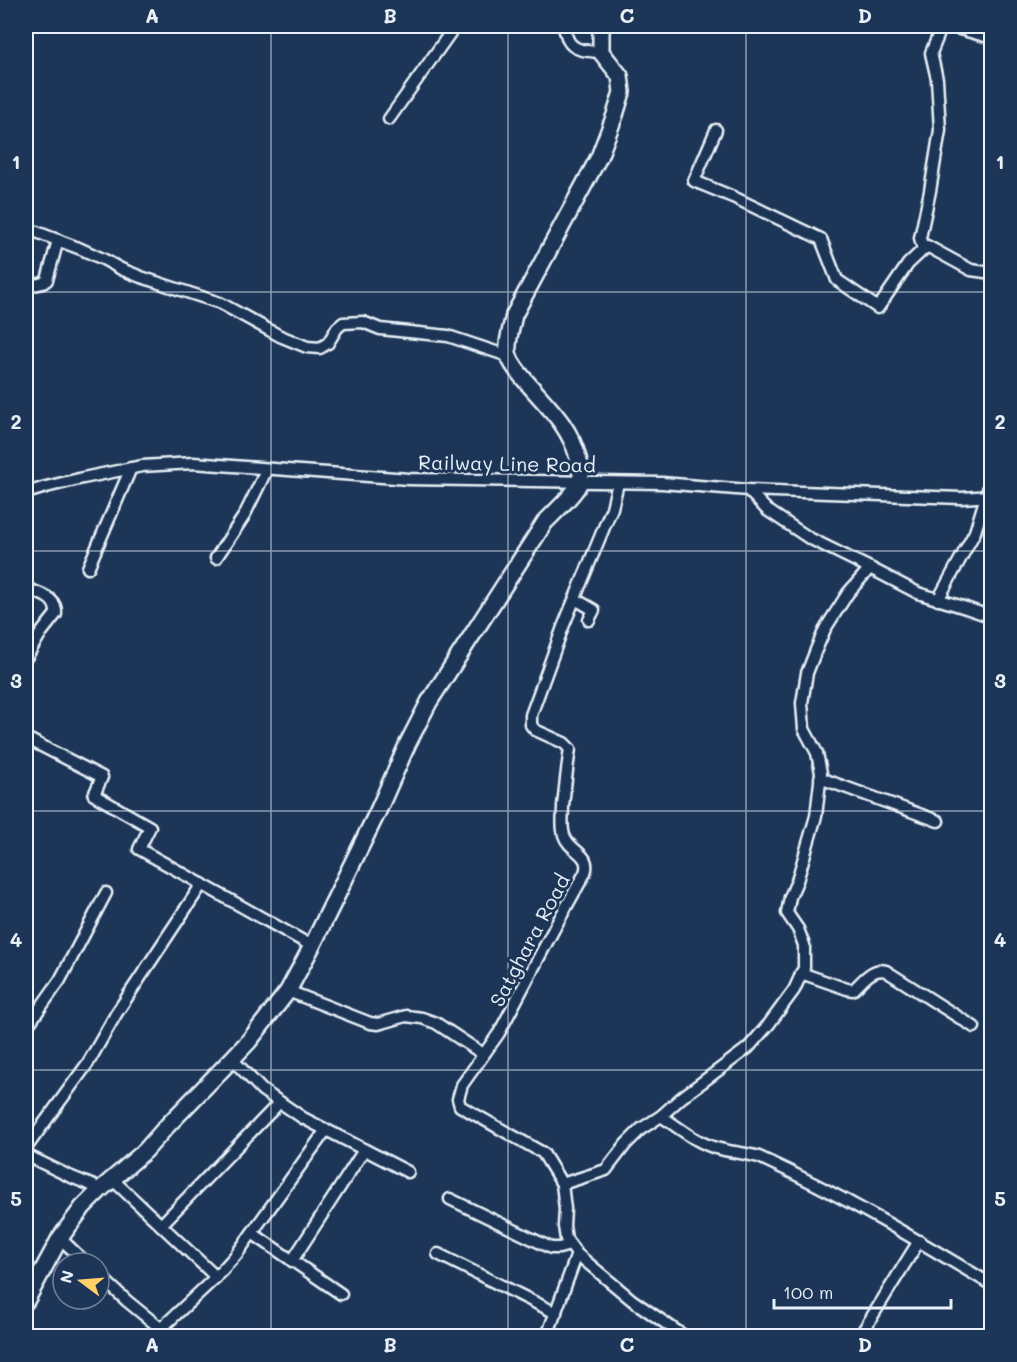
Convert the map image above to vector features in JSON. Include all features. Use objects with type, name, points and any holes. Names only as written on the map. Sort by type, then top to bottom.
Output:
[{"type":"street","points":[[389,119],[455,26]]},
{"type":"street","points":[[563,26],[572,45],[578,49],[601,52]]},
{"type":"street","points":[[508,356],[514,315],[599,157],[622,92],[620,76],[601,52],[602,26]]},
{"type":"street","points":[[923,250],[920,238],[940,130],[937,80],[931,53],[942,26]]},
{"type":"street","points":[[949,26],[992,38]]},
{"type":"street","points":[[716,130],[693,181],[821,239],[837,280],[878,308],[908,264],[927,246],[971,270],[992,273]]},
{"type":"street","points":[[26,228],[104,259],[141,277],[220,303],[280,336],[307,347],[320,348],[328,343],[343,323],[363,322],[380,329],[448,336],[508,356],[567,430],[576,447],[580,465],[580,482],[545,522],[429,702],[378,811],[288,991],[249,1041],[145,1151],[83,1207],[60,1238],[26,1301]]},
{"type":"street","points":[[26,288],[26,286],[48,280],[58,240]]},
{"type":"street","name":"Railway Line Road","points":[[26,493],[131,468],[193,463],[409,479],[662,483],[748,490],[961,498],[988,496]]},
{"type":"street","points":[[88,568],[131,468]]},
{"type":"street","points":[[216,558],[244,516],[267,469]]},
{"type":"street","points":[[938,600],[975,532],[992,477]]},
{"type":"street","name":"Satghara Road","points":[[573,1250],[566,1239],[562,1184],[543,1153],[460,1106],[458,1099],[462,1085],[499,1033],[587,868],[585,858],[568,844],[563,834],[562,821],[570,749],[564,743],[535,730],[531,724],[531,715],[563,627],[612,508],[618,483]]},
{"type":"street","points":[[748,490],[767,510],[809,538],[918,593],[992,617]]},
{"type":"street","points":[[562,1184],[606,1170],[641,1129],[662,1116],[681,1098],[747,1048],[769,1024],[794,990],[804,968],[804,945],[788,913],[790,897],[816,816],[821,773],[818,753],[804,729],[802,703],[807,673],[825,630],[848,593],[870,568]]},
{"type":"street","points":[[26,588],[49,597],[57,610],[26,658]]},
{"type":"street","points":[[575,599],[594,610],[589,620]]},
{"type":"street","points":[[26,738],[102,777],[94,795],[150,828],[139,849],[312,946]]},
{"type":"street","points":[[820,778],[938,821]]},
{"type":"street","points":[[26,1148],[88,1063],[116,1014],[202,884]]},
{"type":"street","points":[[26,1028],[60,980],[106,893]]},
{"type":"street","points":[[801,973],[853,990],[874,971],[886,971],[974,1027]]},
{"type":"street","points":[[288,991],[370,1023],[378,1024],[406,1016],[436,1023],[483,1054]]},
{"type":"street","points":[[232,1059],[262,1090],[303,1118],[408,1172]]},
{"type":"street","points":[[161,1225],[280,1102]]},
{"type":"street","points":[[662,1116],[705,1144],[746,1153],[773,1163],[866,1211],[992,1285]]},
{"type":"street","points":[[157,1332],[236,1255],[326,1130]]},
{"type":"street","points":[[292,1261],[364,1150]]},
{"type":"street","points":[[26,1155],[69,1176],[107,1184],[161,1225],[216,1277]]},
{"type":"street","points":[[450,1199],[551,1248],[573,1250],[632,1300],[684,1336]]},
{"type":"street","points":[[252,1233],[342,1294]]},
{"type":"street","points":[[60,1238],[74,1251]]},
{"type":"street","points":[[860,1336],[919,1241]]},
{"type":"street","points":[[547,1336],[573,1250]]},
{"type":"street","points":[[438,1254],[556,1312]]},
{"type":"street","points":[[111,1286],[157,1332],[170,1336]]}]
